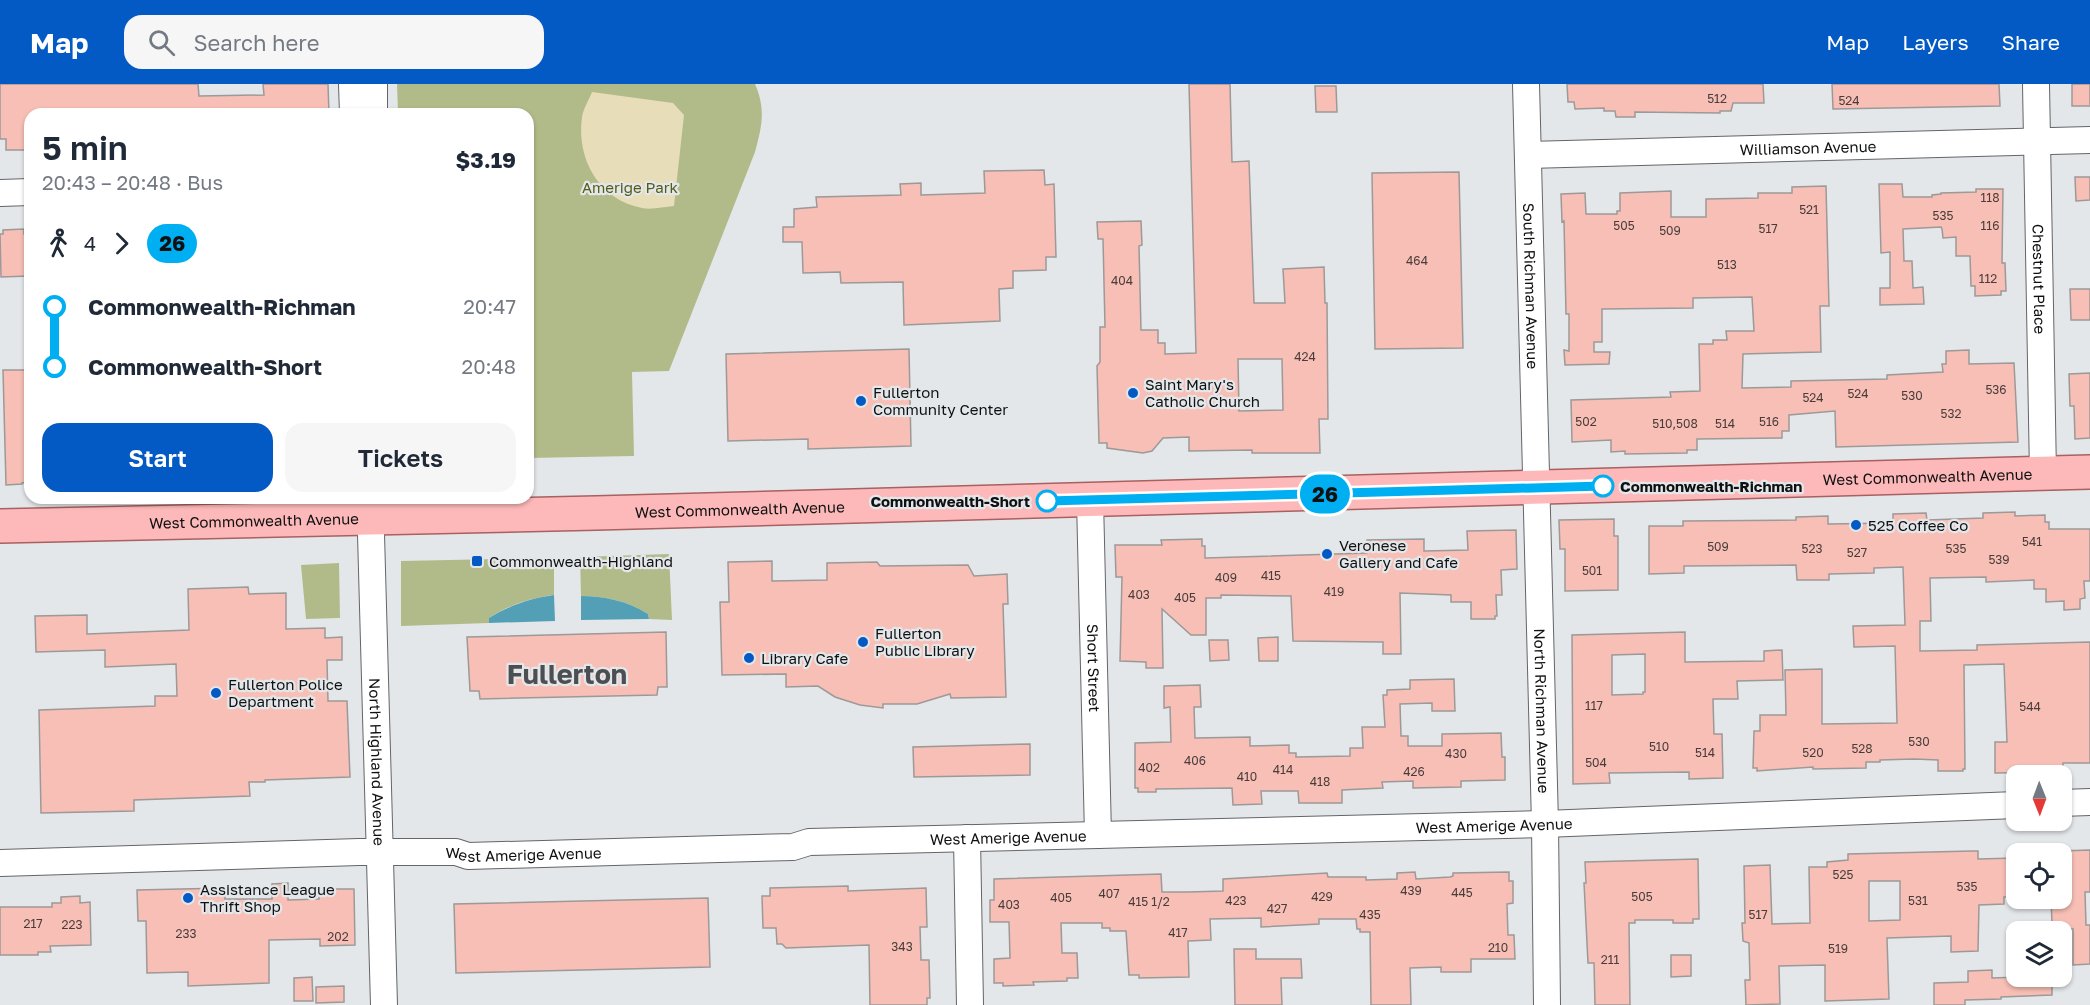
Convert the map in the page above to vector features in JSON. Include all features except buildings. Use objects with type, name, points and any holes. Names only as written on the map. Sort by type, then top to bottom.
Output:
[{"type":"main road","name":"West Commonwealth Avenue","points":[[0,526],[370,508],[1090,500],[2090,472]]},
{"type":"street","points":[[352,84],[353,108]]},
{"type":"street","points":[[374,84],[374,108]]},
{"type":"street","name":"South Richman Avenue","points":[[1526,84],[1536,488]]},
{"type":"street","name":"Chestnut Place","points":[[2036,84],[2043,474]]},
{"type":"street","name":"Williamson Avenue","points":[[1528,155],[2090,140]]},
{"type":"street","points":[[0,193],[24,192]]},
{"type":"street","name":"North Richman Avenue","points":[[1536,488],[1545,824],[1547,1005]]},
{"type":"street","name":"Short Street","points":[[1090,500],[1098,835]]},
{"type":"street","name":"North Highland Avenue","points":[[370,508],[384,1005]]},
{"type":"street","points":[[2072,803],[2090,802]]},
{"type":"street","name":"West Amerige Avenue","points":[[0,863],[379,852],[456,852],[468,855],[793,847],[809,842],[1545,824],[2006,805]]},
{"type":"street","points":[[967,838],[970,1005]]},
{"type":"green space","name":"Amerige Park","points":[[397,84],[755,84],[761,102],[762,118],[755,152],[669,371],[632,372],[634,456],[534,458],[534,108],[398,108]]},
{"type":"green space","points":[[669,554],[672,620],[649,619],[648,614],[624,603],[607,598],[581,596],[580,557]]},
{"type":"green space","points":[[554,558],[554,595],[512,606],[489,618],[489,623],[401,626],[401,561]]},
{"type":"green space","points":[[339,563],[340,618],[306,619],[301,565]]},
{"type":"sand","points":[[592,92],[673,103],[684,115],[674,206],[646,209],[627,204],[603,187],[594,175],[587,162],[581,133],[583,114]]},
{"type":"water","points":[[554,595],[555,621],[489,623],[489,618],[512,606]]},
{"type":"water","points":[[581,596],[607,598],[624,603],[648,614],[649,619],[581,620]]},
{"type":"bus line","name":"26","points":[[1047,501],[1603,486]]},
{"type":"place","name":"Saint Mary's Catholic Church","points":[[1133,393]]},
{"type":"place","name":"Fullerton Community Center","points":[[861,401]]},
{"type":"place","name":"Commonwealth-Richman","points":[[1603,486]]},
{"type":"place","name":"Commonwealth-Short","points":[[1047,501]]},
{"type":"place","name":"525 Coffee Co","points":[[1856,525]]},
{"type":"place","name":"Veronese Gallery and Cafe","points":[[1327,554]]},
{"type":"place","name":"Commonwealth-Highland","points":[[477,561]]},
{"type":"place","name":"Fullerton Public Library","points":[[863,642]]},
{"type":"place","name":"Library Cafe","points":[[749,658]]},
{"type":"place","name":"Fullerton Police Department","points":[[216,693]]},
{"type":"place","name":"Assistance League Thrift Shop","points":[[188,898]]},
{"type":"district","name":"Fullerton","points":[[567,674]]}]
